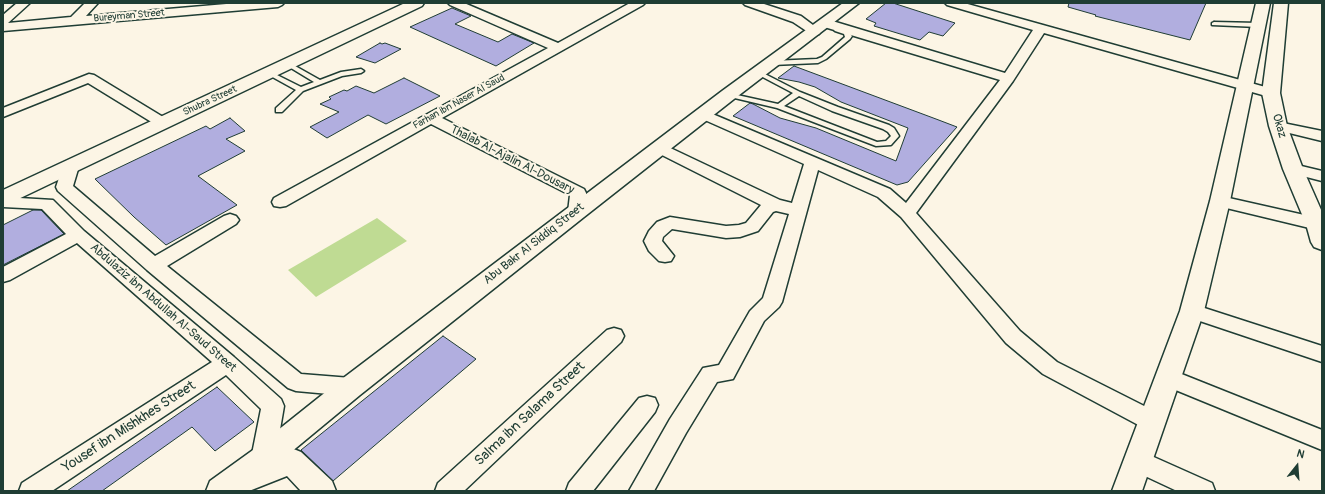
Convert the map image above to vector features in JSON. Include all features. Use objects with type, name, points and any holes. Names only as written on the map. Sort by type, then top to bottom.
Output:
[{"type":"street","points":[[3,21],[24,3]]},
{"type":"street","points":[[74,21],[92,3]]},
{"type":"street","name":"Bureyman Street","points":[[3,27],[74,21],[178,8],[278,3]]},
{"type":"street","points":[[389,17],[399,10],[401,3]]},
{"type":"street","name":"Shubra Street","points":[[3,198],[417,3]]},
{"type":"street","points":[[454,3],[557,47]]},
{"type":"street","name":"Farhan ibn Naser Al Saud","points":[[280,202],[557,47],[639,3]]},
{"type":"street","points":[[749,3],[796,19],[1008,78]]},
{"type":"street","name":"Abu Bakr Al Siddiq Street","points":[[225,488],[263,459],[351,386],[703,114],[852,3]]},
{"type":"street","points":[[951,3],[1271,93]]},
{"type":"street","points":[[1127,491],[1192,311],[1220,201],[1263,3]]},
{"type":"street","name":"Okaz","points":[[1281,3],[1271,93],[1278,126],[1293,169],[1319,225],[1322,242]]},
{"type":"street","points":[[907,213],[1008,78],[1040,29]]},
{"type":"street","points":[[3,113],[90,78],[163,123]]},
{"type":"street","points":[[703,114],[884,193],[907,213],[1013,337],[1033,355],[1050,368],[1152,421]]},
{"type":"street","name":"Thalab Al-Ajalin Al-Dousary","points":[[430,118],[578,192],[577,212]]},
{"type":"street","points":[[1278,126],[1322,136]]},
{"type":"street","points":[[659,148],[775,205],[799,210]]},
{"type":"street","points":[[641,491],[710,374],[725,373],[757,316],[772,302],[812,162]]},
{"type":"street","points":[[71,166],[64,187],[154,265],[296,382],[351,386]]},
{"type":"street","points":[[1293,169],[1322,176]]},
{"type":"street","points":[[1220,201],[1319,225]]},
{"type":"street","name":"Abdulaziz ibn Abdullah Al-Saud Street","points":[[3,202],[47,204],[78,235],[227,362],[273,406],[263,459]]},
{"type":"street","points":[[666,256],[655,247],[653,241],[655,235],[663,226],[670,223],[726,232],[740,231],[752,227],[767,208],[775,205]]},
{"type":"street","points":[[154,265],[230,220]]},
{"type":"street","points":[[3,275],[78,235]]},
{"type":"street","points":[[1192,311],[1322,354]]},
{"type":"street","name":"Salma ibn Salama Street","points":[[447,491],[614,336]]},
{"type":"street","name":"Yousef ibn Mishkhes Street","points":[[31,491],[227,362]]},
{"type":"street","points":[[1169,378],[1322,440]]},
{"type":"street","points":[[578,491],[647,405]]},
{"type":"street","points":[[225,488],[291,461],[321,491]]},
{"type":"street","points":[[1138,461],[1203,491]]},
{"type":"lane","points":[[1214,24],[1258,25]]},
{"type":"lane","points":[[765,68],[818,61],[824,58],[848,38],[846,33],[821,26]]},
{"type":"lane","points":[[288,64],[319,82]]},
{"type":"lane","points":[[728,95],[779,106],[828,115],[886,127],[891,130],[895,136],[888,143],[876,144],[828,115],[765,68]]},
{"type":"lane","points":[[280,110],[301,90],[341,74],[361,71]]},
{"type":"lane","points":[[269,73],[301,90]]},
{"type":"lane","points":[[779,106],[798,93]]},
{"type":"green space","points":[[377,218],[407,241],[316,297],[288,270]]},
{"type":"building","points":[[886,3],[893,3],[955,23],[943,36],[929,32],[920,40],[874,26],[876,23],[866,19]]},
{"type":"building","points":[[1069,3],[1206,3],[1190,40],[1095,16],[1096,15],[1068,7]]},
{"type":"building","points":[[452,8],[471,16],[455,24],[498,42],[512,34],[534,43],[496,66],[410,27]]},
{"type":"building","points":[[380,43],[385,43],[401,49],[375,63],[356,57]]},
{"type":"building","points":[[794,66],[957,127],[908,182],[897,185],[733,116],[750,103],[780,118],[816,128],[896,161],[908,128],[841,102],[815,87],[778,78]]},
{"type":"building","points":[[404,78],[440,96],[386,124],[368,115],[327,138],[310,127],[339,112],[320,104],[331,99],[329,97],[344,90],[347,91],[356,86],[374,93]]},
{"type":"building","points":[[230,118],[245,131],[226,139],[245,151],[198,176],[237,205],[166,245],[134,217],[95,179],[206,126],[210,129]]},
{"type":"building","points":[[33,210],[41,210],[64,234],[3,265],[3,225]]},
{"type":"building","points":[[443,336],[476,359],[333,481],[301,450]]},
{"type":"building","points":[[217,387],[254,422],[215,451],[192,427],[102,491],[67,491]]}]
